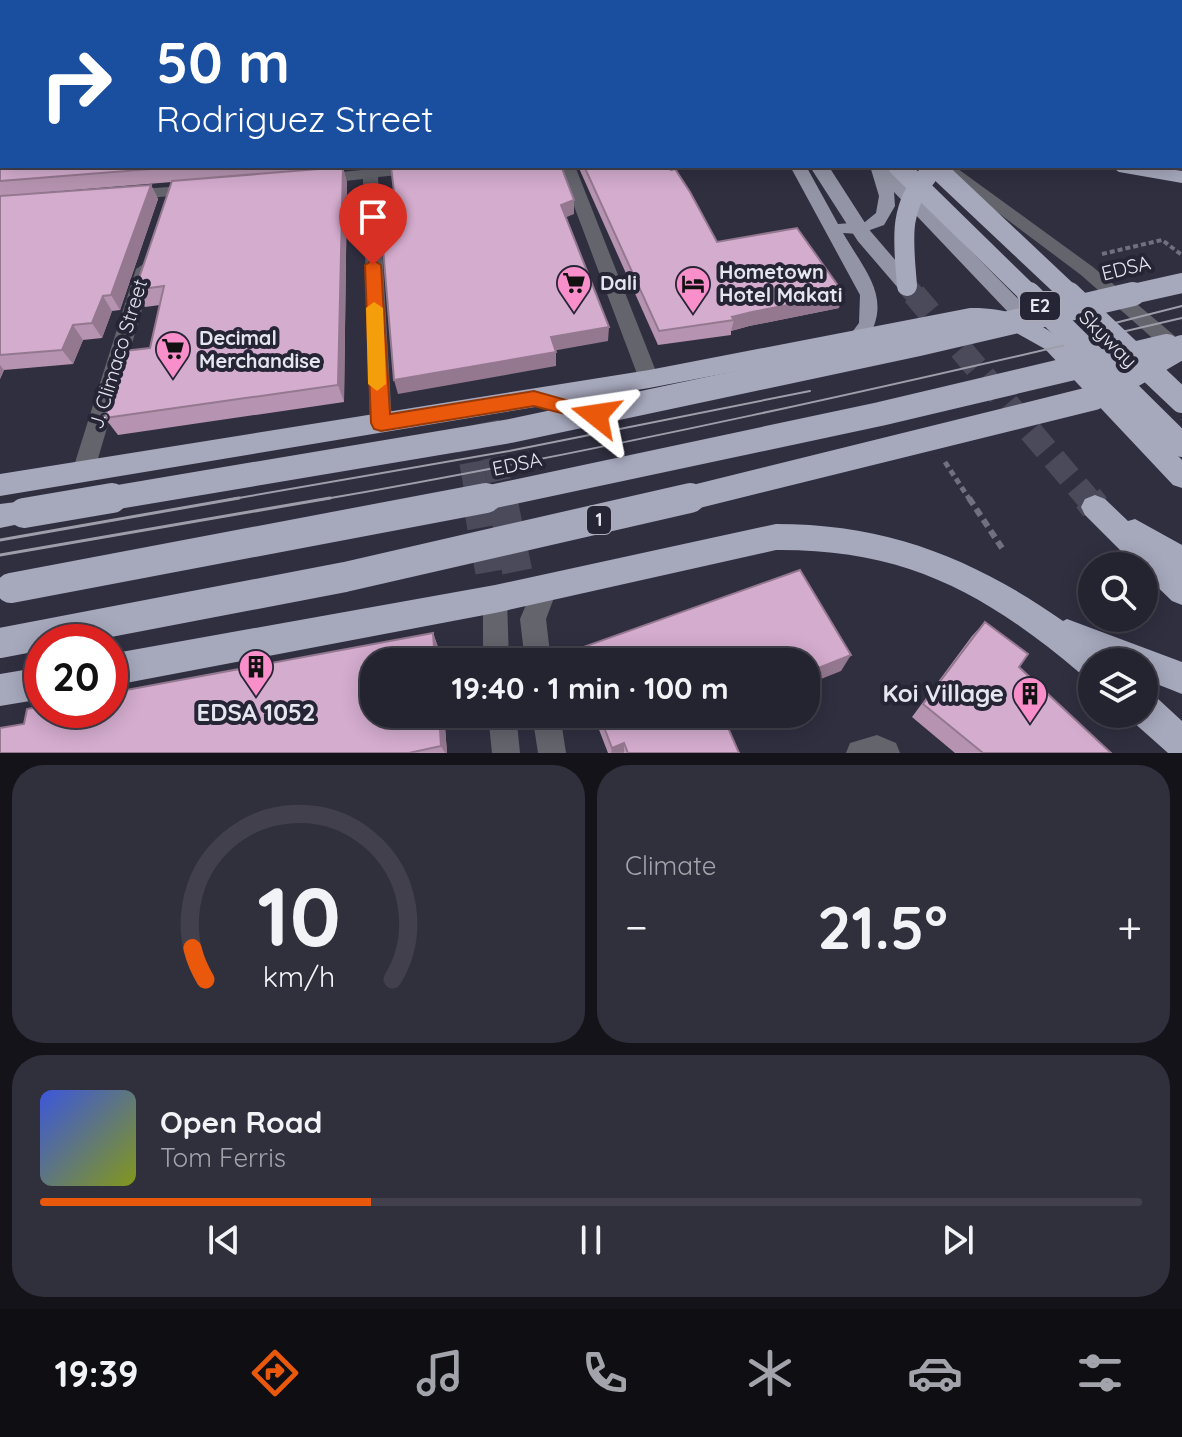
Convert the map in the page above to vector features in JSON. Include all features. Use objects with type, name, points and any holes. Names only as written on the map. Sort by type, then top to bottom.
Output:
[{"type":"highway","name":"Skyway","points":[[887,168],[1182,445]]},
{"type":"highway","name":"Skyway","points":[[936,168],[1182,401]]},
{"type":"highway","points":[[907,286],[904,237],[906,202],[923,180],[941,168]]},
{"type":"highway","points":[[1130,168],[1182,177]]},
{"type":"highway","name":"EDSA","points":[[12,514],[510,431],[919,344],[1182,283]]},
{"type":"highway","points":[[0,485],[381,423],[475,417],[534,398],[988,315],[1027,325],[1053,343],[1182,477]]},
{"type":"highway","name":"EDSA","points":[[0,590],[306,536],[530,490],[931,403],[1182,344]]},
{"type":"highway","name":"1","points":[[0,643],[345,577],[579,525],[977,429],[1094,398],[1182,344]]},
{"type":"highway","points":[[1182,560],[1095,507],[1182,591]]},
{"type":"highway","points":[[128,666],[776,537],[830,536],[888,549],[944,567],[997,593],[1054,629],[1078,650]]},
{"type":"highway","points":[[1054,629],[1103,648]]},
{"type":"highway","points":[[1158,669],[1182,678]]},
{"type":"highway","points":[[0,690],[24,686]]},
{"type":"highway","points":[[1158,722],[1182,743]]},
{"type":"main road","points":[[799,168],[869,295],[868,324],[857,339]]},
{"type":"main road","points":[[820,168],[864,236],[907,286]]},
{"type":"main road","points":[[829,224],[860,229],[878,224],[888,211],[885,168]]},
{"type":"main road","points":[[887,168],[1009,303],[1053,343]]},
{"type":"main road","points":[[946,168],[1182,390]]},
{"type":"street","points":[[303,181],[404,168]]},
{"type":"street","points":[[568,168],[649,379]]},
{"type":"street","points":[[947,168],[1087,271],[1182,353]]},
{"type":"street","points":[[370,170],[381,423]]},
{"type":"street","points":[[105,196],[168,199],[215,188]]},
{"type":"street","name":"J. Climaco Street","points":[[83,472],[150,253]]},
{"type":"street","points":[[534,398],[596,415],[754,385],[772,356]]},
{"type":"street","points":[[499,648],[514,587]]},
{"type":"street","points":[[514,587],[533,619],[536,648]]},
{"type":"street","points":[[503,728],[506,753]]},
{"type":"street","points":[[548,728],[552,753]]},
{"type":"street","points":[[860,753],[877,749],[886,753]]},
{"type":"path","points":[[1102,254],[1162,240],[1182,255]]},
{"type":"path","points":[[941,457],[1002,548]]},
{"type":"building","points":[[0,168],[164,168],[0,181]]},
{"type":"building","points":[[343,168],[338,385],[105,418],[124,351],[150,348],[164,286],[135,290],[172,181]]},
{"type":"building","points":[[391,168],[562,168],[574,200],[561,205],[609,327],[551,337],[556,352],[394,380],[380,212],[396,209]]},
{"type":"building","points":[[585,168],[675,169],[717,242],[797,228],[844,294],[752,312],[732,317],[734,320],[659,331]]},
{"type":"building","points":[[151,185],[111,295],[103,296],[92,323],[73,325],[62,350],[0,355],[0,196]]},
{"type":"building","points":[[800,570],[851,655],[820,667],[820,648],[581,648]]},
{"type":"building","points":[[985,622],[1028,654],[1019,667],[1078,722],[1078,728],[1084,728],[1111,753],[983,753],[923,704]]},
{"type":"building","points":[[433,633],[434,648],[360,648],[360,728],[440,728],[441,746],[409,753],[0,753],[0,728],[24,724],[24,728],[128,728],[128,690]]},
{"type":"building","points":[[604,728],[728,728],[739,753],[628,753],[624,743],[612,748]]},
{"type":"tunnel","points":[[907,286],[916,296]]},
{"type":"tunnel","points":[[914,294],[1089,500]]},
{"type":"tunnel","points":[[487,422],[503,500]]},
{"type":"tunnel","points":[[465,427],[478,500]]},
{"type":"tunnel","points":[[477,498],[492,581]]},
{"type":"tunnel","points":[[502,498],[518,575]]},
{"type":"tunnel","points":[[1088,498],[1095,507]]},
{"type":"tram line","points":[[1111,324],[1182,306]]},
{"type":"tram line","points":[[319,500],[536,460],[752,415],[1182,318]]},
{"type":"tram line","points":[[227,500],[509,451],[810,391]]},
{"type":"tram line","points":[[0,540],[239,498]]},
{"type":"tram line","points":[[0,555],[330,498]]},
{"type":"slow traffic","points":[[374,308],[377,384]]},
{"type":"place","name":"Dali","points":[[574,314]]},
{"type":"place","name":"Hometown Hotel Makati","points":[[693,315]]},
{"type":"place","name":"Decimal Merchandise","points":[[173,380]]},
{"type":"place","name":"EDSA 1052","points":[[256,698]]},
{"type":"place","name":"Koi Village","points":[[1030,725]]},
{"type":"route","points":[[373,265],[381,423],[534,398],[596,415]]}]
